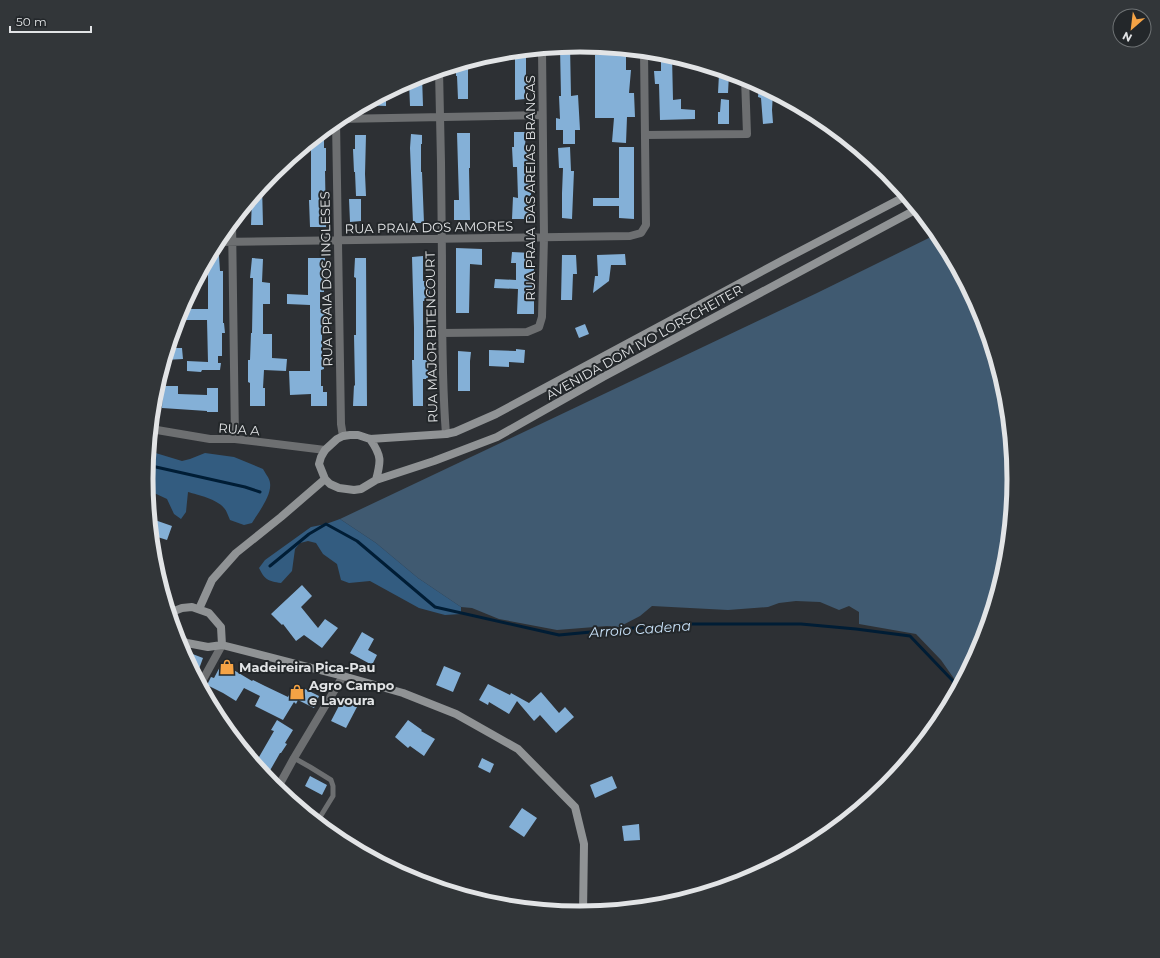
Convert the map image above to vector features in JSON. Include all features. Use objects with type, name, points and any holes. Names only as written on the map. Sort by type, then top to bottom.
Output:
[{"type":"main road","name":"AVENIDA DOM IVO LORSCHEITER","points":[[343,436],[358,435],[370,439],[446,434],[455,432],[496,414],[902,198]]},
{"type":"main road","name":"AVENIDA DOM IVO LORSCHEITER","points":[[325,479],[330,484],[339,488],[354,490],[361,489],[376,480],[434,461],[497,437],[603,377],[913,211]]},
{"type":"main road","points":[[199,609],[212,580],[236,553],[325,479],[319,464],[325,450],[337,439],[343,436]]},
{"type":"main road","points":[[370,439],[379,454],[380,468],[376,480]]},
{"type":"main road","points":[[174,611],[192,607],[209,613],[221,627],[222,645]]},
{"type":"main road","points":[[186,643],[208,647],[222,645],[403,693],[456,714],[518,748],[575,807],[584,844],[583,906]]},
{"type":"street","name":"RUA PRAIA DAS AREIAS BRANCAS","points":[[442,333],[527,332],[539,327],[542,317],[544,237],[542,54]]},
{"type":"street","points":[[644,57],[645,135],[747,134],[746,86]]},
{"type":"street","name":"RUA MAJOR BITENCOURT","points":[[439,76],[442,333],[446,434]]},
{"type":"street","points":[[350,120],[542,115]]},
{"type":"street","name":"RUA PRAIA DOS INGLESES","points":[[337,128],[341,424],[343,436]]},
{"type":"street","name":"RUA PRAIA DOS AMORES","points":[[225,242],[630,236],[641,234],[646,225],[645,135]]},
{"type":"street","points":[[232,231],[235,439]]},
{"type":"street","name":"RUA A","points":[[156,430],[210,439],[235,439],[325,450]]},
{"type":"street","points":[[203,679],[222,645]]},
{"type":"street","points":[[281,784],[294,758],[343,676]]},
{"type":"lane","points":[[294,758],[331,780],[333,786],[333,796],[320,818]]},
{"type":"shaded area","points":[[931,237],[963,290],[984,342],[999,396],[1003,423],[1007,479],[1006,507],[999,562],[992,590],[974,642],[956,682],[941,660],[916,634],[859,624],[859,612],[849,606],[839,610],[820,602],[796,601],[779,603],[768,607],[728,610],[652,606],[640,616],[619,627],[607,626],[557,630],[499,619],[472,608],[461,607],[418,578],[376,543],[340,519],[817,293]]},
{"type":"shaded area","points":[[154,452],[182,461],[205,453],[234,457],[263,469],[270,481],[269,493],[264,504],[252,523],[244,525],[230,520],[225,509],[217,502],[188,492],[186,512],[181,519],[174,514],[167,499],[153,493]]},
{"type":"shaded area","points":[[340,519],[376,543],[418,578],[461,607],[461,614],[445,615],[419,608],[370,581],[349,583],[341,580],[337,564],[323,554],[316,543],[308,541],[300,543],[295,549],[292,571],[281,583],[270,581],[263,575],[259,568],[265,560],[311,527]]},
{"type":"building","points":[[570,52],[571,96],[578,95],[580,130],[575,130],[575,144],[563,144],[563,130],[556,130],[556,118],[560,119],[559,96],[561,96],[560,53]]},
{"type":"building","points":[[615,54],[626,55],[626,70],[631,70],[629,93],[634,93],[635,117],[627,117],[626,143],[612,142],[614,118],[595,118],[595,55],[615,55]]},
{"type":"building","points":[[526,56],[526,80],[532,80],[532,89],[525,89],[525,99],[515,100],[515,57]]},
{"type":"building","points":[[661,60],[672,62],[673,100],[681,99],[681,109],[695,110],[695,119],[660,120],[659,84],[655,84],[654,71],[661,71]]},
{"type":"building","points":[[468,67],[468,99],[458,99],[456,71]]},
{"type":"building","points":[[719,76],[729,80],[728,93],[718,93]]},
{"type":"building","points":[[422,83],[423,106],[410,106],[409,88]]},
{"type":"building","points":[[758,92],[773,98],[773,123],[763,124],[761,98],[758,97]]},
{"type":"building","points":[[386,99],[386,106],[374,105]]},
{"type":"building","points":[[721,99],[729,100],[729,124],[718,124],[718,112],[720,112]]},
{"type":"building","points":[[514,132],[526,132],[525,147],[527,147],[528,173],[532,173],[530,219],[512,219],[513,197],[518,198],[517,167],[513,167],[512,147],[514,147]]},
{"type":"building","points":[[457,133],[470,133],[470,220],[454,220],[454,200],[459,200]]},
{"type":"building","points":[[411,134],[422,135],[421,172],[424,223],[413,223],[410,148]]},
{"type":"building","points":[[355,135],[366,135],[366,196],[356,196],[353,149],[355,149]]},
{"type":"building","points":[[324,137],[324,148],[326,148],[326,227],[310,227],[309,200],[311,200],[311,147]]},
{"type":"building","points":[[570,147],[571,171],[574,171],[572,219],[562,218],[563,168],[559,168],[558,148]]},
{"type":"building","points":[[619,147],[634,147],[634,219],[619,218],[619,206],[593,206],[593,198],[619,198]]},
{"type":"building","points":[[262,194],[263,225],[251,225],[252,206]]},
{"type":"building","points":[[349,199],[361,199],[361,221],[350,222]]},
{"type":"building","points":[[456,248],[482,249],[482,265],[470,264],[469,313],[456,313]]},
{"type":"building","points":[[512,252],[532,253],[531,266],[534,266],[534,314],[517,314],[518,289],[494,288],[495,279],[516,280],[516,263],[511,263]]},
{"type":"building","points":[[625,254],[626,265],[611,265],[609,281],[593,293],[595,276],[598,276],[597,255]]},
{"type":"building","points":[[562,255],[576,255],[577,274],[573,274],[572,300],[561,300]]},
{"type":"building","points":[[216,256],[219,256],[220,271],[223,271],[223,323],[225,333],[222,333],[222,356],[218,356],[218,363],[221,363],[220,370],[202,370],[201,372],[187,371],[187,361],[208,362],[207,320],[186,320],[186,316],[189,309],[208,309],[208,269]]},
{"type":"building","points":[[423,256],[423,281],[429,281],[430,301],[423,301],[423,360],[428,360],[428,379],[423,379],[423,406],[413,406],[412,360],[414,360],[414,328],[412,257]]},
{"type":"building","points":[[252,258],[263,259],[262,282],[270,283],[270,304],[263,304],[263,334],[272,334],[272,358],[287,359],[286,371],[264,370],[263,388],[265,388],[265,406],[250,406],[248,360],[250,360],[252,333],[253,278],[250,278]]},
{"type":"building","points":[[308,258],[325,258],[325,272],[323,272],[324,292],[320,292],[320,309],[327,309],[327,329],[322,329],[322,361],[324,361],[324,369],[321,370],[321,386],[323,386],[323,392],[327,392],[327,406],[311,406],[311,394],[290,395],[289,371],[310,371],[310,305],[287,304],[287,294],[308,295]]},
{"type":"building","points":[[355,258],[366,258],[367,406],[353,406],[354,385],[355,386],[354,335],[356,335],[356,278],[354,277]]},
{"type":"building","points":[[585,324],[589,334],[579,338],[575,328]]},
{"type":"building","points":[[174,348],[182,348],[183,359],[171,360]]},
{"type":"building","points":[[516,349],[525,350],[524,363],[509,362],[509,367],[489,366],[489,350],[516,351]]},
{"type":"building","points":[[458,351],[471,352],[470,391],[458,391]]},
{"type":"building","points":[[164,386],[178,386],[178,394],[207,395],[207,388],[218,388],[218,412],[162,408]]},
{"type":"building","points":[[155,520],[172,526],[167,540],[157,537]]},
{"type":"building","points":[[302,585],[312,596],[301,607],[318,628],[325,619],[338,628],[322,648],[304,635],[296,641],[283,624],[282,625],[271,614]]},
{"type":"building","points":[[362,632],[374,639],[368,650],[377,655],[372,665],[350,653]]},
{"type":"building","points":[[191,653],[203,658],[198,671]]},
{"type":"building","points":[[222,663],[252,681],[253,680],[288,697],[293,687],[303,693],[305,689],[319,696],[314,708],[298,700],[296,704],[294,702],[283,720],[255,706],[260,696],[244,688],[236,701],[207,685],[211,677],[214,678]]},
{"type":"building","points":[[444,666],[461,673],[453,692],[436,685]]},
{"type":"building","points":[[488,684],[510,695],[511,693],[529,703],[541,692],[559,713],[565,707],[574,717],[556,733],[540,715],[534,721],[517,701],[509,714],[489,702],[488,705],[479,700]]},
{"type":"building","points":[[342,700],[357,707],[346,728],[331,721]]},
{"type":"building","points":[[277,720],[293,730],[285,743],[287,744],[269,772],[258,759],[274,731],[271,730]]},
{"type":"building","points":[[408,720],[422,730],[421,731],[435,739],[424,756],[410,746],[408,748],[395,737]]},
{"type":"building","points":[[482,758],[494,764],[490,773],[478,767]]},
{"type":"building","points":[[310,776],[327,785],[322,795],[305,786]]},
{"type":"building","points":[[612,776],[617,788],[595,798],[590,785]]},
{"type":"building","points":[[522,808],[537,818],[524,837],[509,827]]},
{"type":"building","points":[[639,824],[640,840],[624,841],[622,826]]},
{"type":"waterway","name":"Arroio Cadena","points":[[153,466],[245,487],[260,492]]},
{"type":"waterway","name":"Arroio Cadena","points":[[270,566],[309,534],[326,524],[357,541],[435,607],[559,635],[676,624],[801,624],[910,636],[953,681],[954,686]]},
{"type":"place","name":"Madeireira Pica-Pau","points":[[227,667]]},
{"type":"place","name":"Agro Campo e Lavoura","points":[[297,692]]}]
